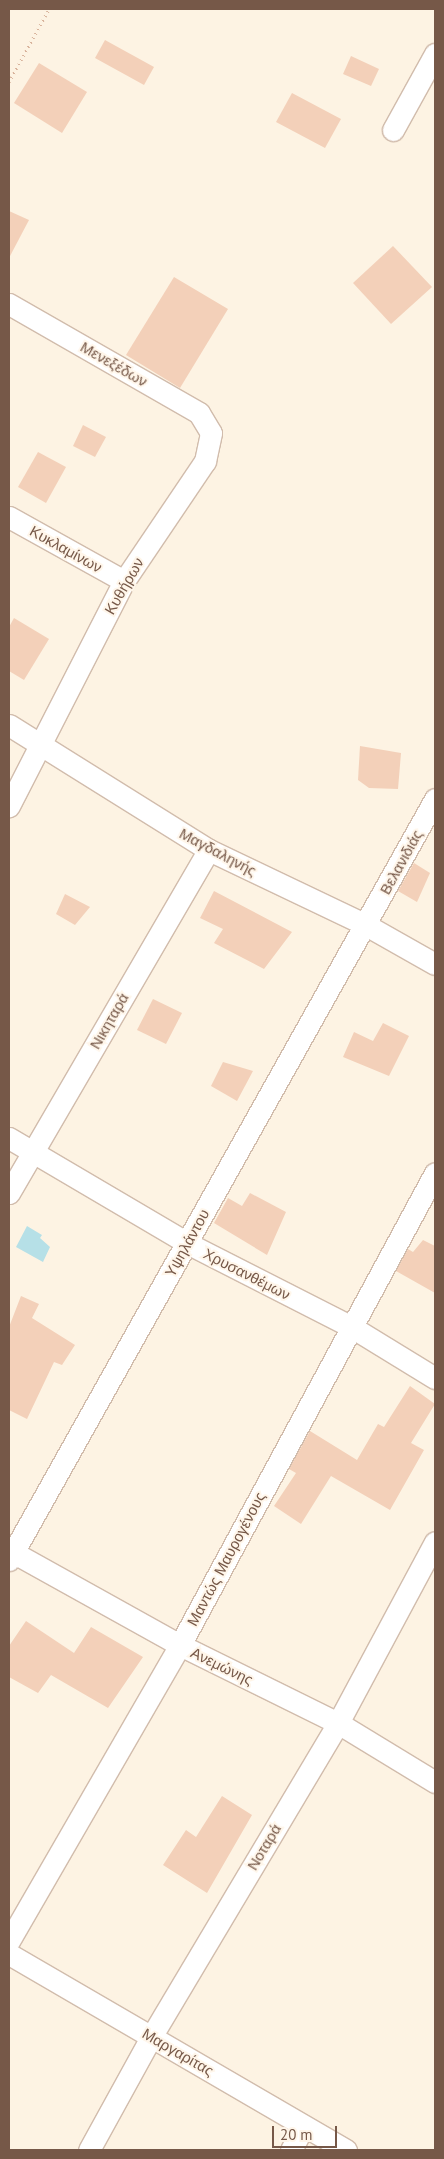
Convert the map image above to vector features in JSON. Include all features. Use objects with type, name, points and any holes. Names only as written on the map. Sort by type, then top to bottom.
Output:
[{"type":"street","points":[[393,130],[435,54]]},
{"type":"street","name":"Μενεξέδων","points":[[9,304],[199,413],[211,433]]},
{"type":"street","name":"Κυθήρων","points":[[41,744],[124,581],[205,461],[211,433]]},
{"type":"street","name":"Κυκλαμίνων","points":[[9,517],[124,581]]},
{"type":"street","name":"Μαγδαληνής","points":[[9,725],[209,850],[366,925],[435,964]]},
{"type":"street","points":[[9,806],[41,744]]},
{"type":"street","name":"Βελανιδιάς","points":[[366,925],[435,799]]},
{"type":"street","name":"Νικηταρά","points":[[9,1193],[209,850]]},
{"type":"street","name":"Υψηλάντου","points":[[10,1554],[366,925]]},
{"type":"street","name":"Χρυσανθέμων","points":[[9,1138],[33,1150],[187,1243],[350,1326],[435,1378]]},
{"type":"street","name":"Μαντώς Μαυρογένους","points":[[9,1941],[180,1645],[350,1326],[435,1173]]},
{"type":"street","name":"Νοταρά","points":[[89,2150],[151,2037],[338,1723],[435,1542]]},
{"type":"street","name":"Ανεμώνης","points":[[10,1554],[180,1645],[338,1723],[435,1782]]},
{"type":"street","name":"Μαργαρίτας","points":[[9,1954],[346,2150]]},
{"type":"street","points":[[291,2150],[304,2126]]},
{"type":"path","points":[[9,82],[49,9]]},
{"type":"water","points":[[27,1226],[42,1235],[40,1238],[50,1247],[43,1262],[16,1247]]},
{"type":"building","points":[[105,40],[154,67],[144,85],[95,58]]},
{"type":"building","points":[[351,56],[379,69],[371,86],[343,74]]},
{"type":"building","points":[[39,63],[87,92],[62,133],[14,103]]},
{"type":"building","points":[[292,93],[341,119],[325,148],[276,122]]},
{"type":"building","points":[[9,211],[29,220],[9,258]]},
{"type":"building","points":[[393,246],[432,287],[391,324],[353,283]]},
{"type":"building","points":[[174,277],[228,309],[180,388],[126,355]]},
{"type":"building","points":[[83,425],[106,437],[95,457],[73,446]]},
{"type":"building","points":[[38,452],[66,467],[46,503],[18,487]]},
{"type":"building","points":[[14,618],[49,639],[24,680],[9,671],[9,627]]},
{"type":"building","points":[[360,746],[401,753],[398,789],[369,788],[358,780]]},
{"type":"building","points":[[414,863],[430,873],[417,902],[398,891]]},
{"type":"building","points":[[214,891],[292,932],[264,969],[214,943],[223,929],[200,918]]},
{"type":"building","points":[[65,894],[90,907],[75,925],[56,914]]},
{"type":"building","points":[[153,999],[182,1013],[166,1044],[137,1030]]},
{"type":"building","points":[[383,1023],[409,1036],[389,1076],[343,1057],[354,1032],[373,1041]]},
{"type":"building","points":[[223,1062],[253,1071],[237,1101],[211,1086]]},
{"type":"building","points":[[250,1193],[286,1212],[267,1255],[214,1223],[228,1198],[242,1206]]},
{"type":"building","points":[[423,1240],[435,1246],[435,1293],[396,1271],[408,1249],[413,1252]]},
{"type":"building","points":[[21,1296],[39,1304],[32,1318],[75,1345],[62,1365],[54,1362],[27,1419],[9,1410],[9,1327]]},
{"type":"building","points":[[410,1386],[435,1404],[411,1443],[424,1450],[390,1510],[331,1476],[301,1524],[274,1506],[296,1473],[289,1469],[310,1431],[357,1460],[378,1424],[384,1427]]},
{"type":"building","points":[[26,1621],[74,1653],[91,1627],[143,1657],[108,1708],[51,1675],[38,1693],[9,1677],[9,1646]]},
{"type":"building","points":[[222,1796],[252,1815],[207,1893],[163,1865],[186,1830],[196,1837]]}]
